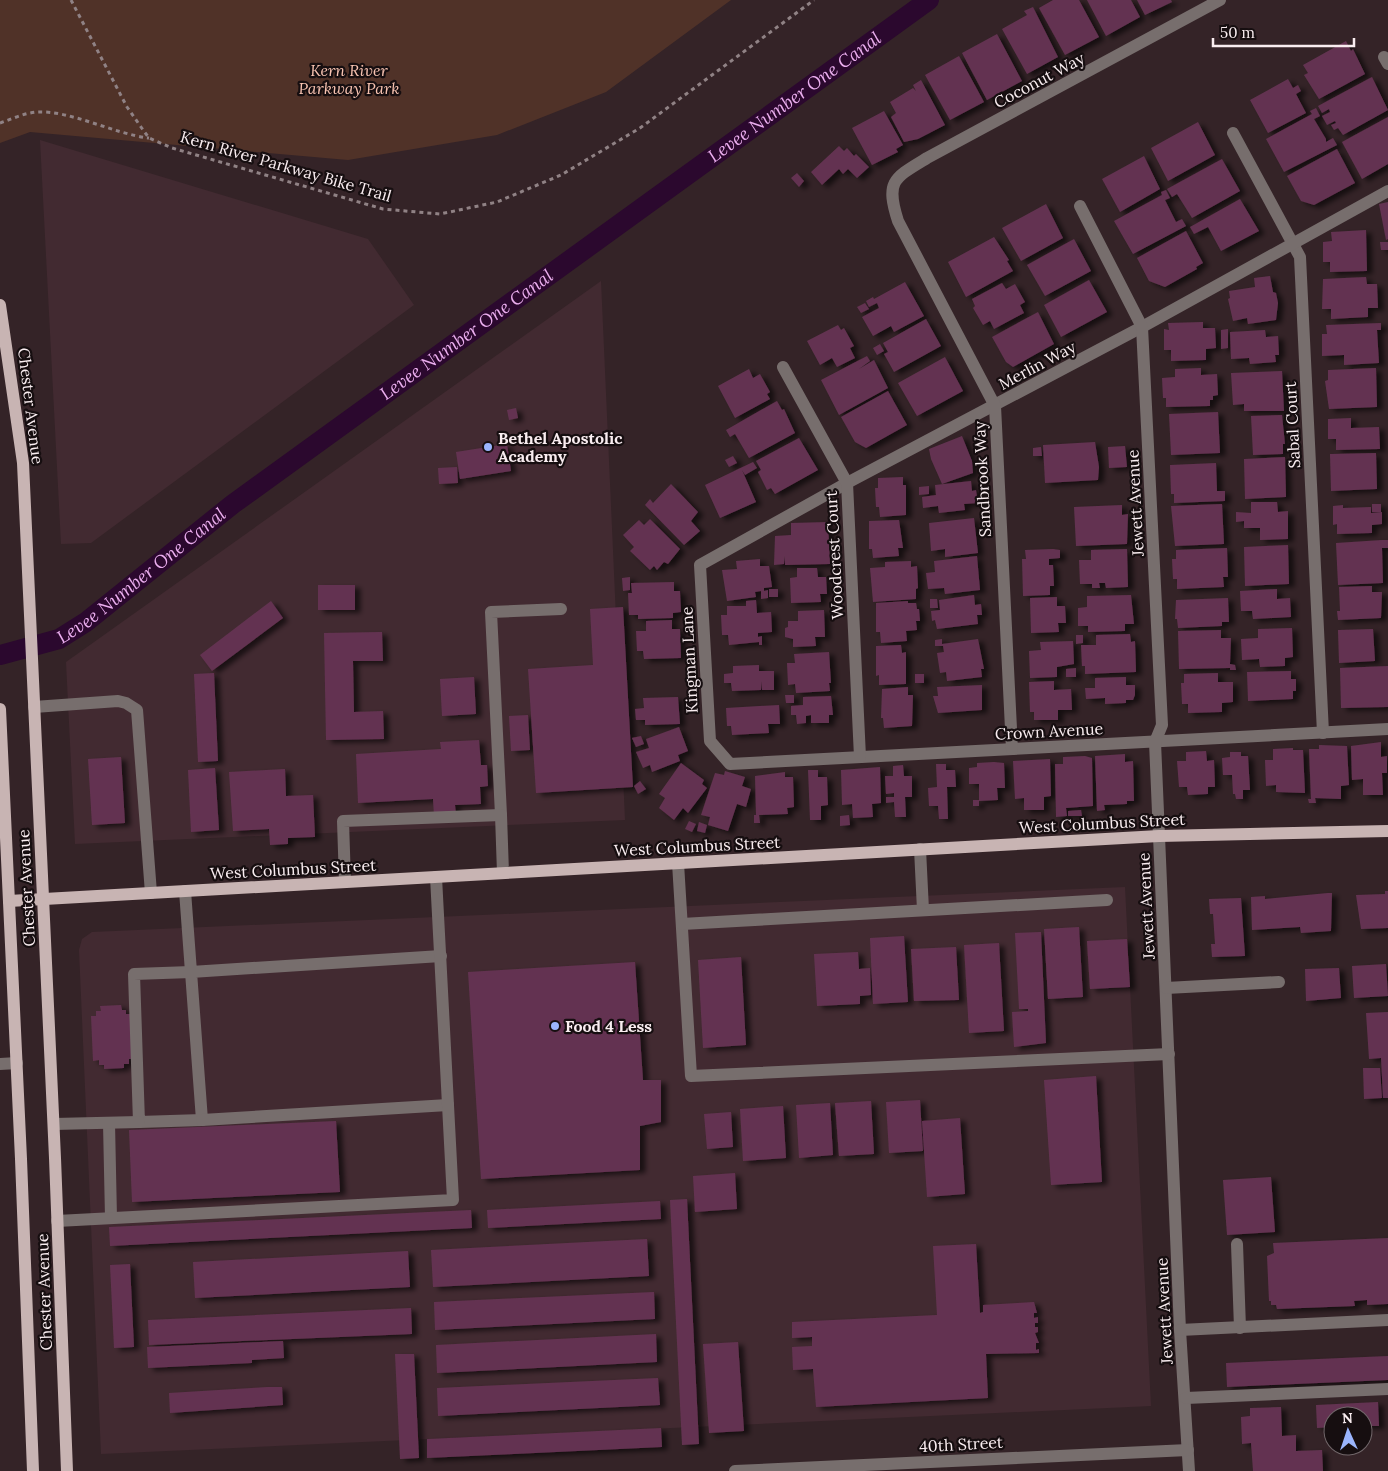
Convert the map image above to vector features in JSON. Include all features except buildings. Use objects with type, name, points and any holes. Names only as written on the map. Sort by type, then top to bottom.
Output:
[{"type":"main road","name":"Chester Avenue","points":[[0,305],[23,463],[54,1124],[67,1471]]},
{"type":"main road","name":"Chester Avenue","points":[[0,708],[17,1063],[33,1471]]},
{"type":"main road","name":"West Columbus Street","points":[[9,901],[1159,836],[1388,831]]},
{"type":"street","name":"Coconut Way","points":[[891,201],[891,189],[894,180],[906,171],[1220,0]]},
{"type":"street","name":"Sabal Court","points":[[1233,133],[1300,256],[1323,733]]},
{"type":"street","name":"Merlin Way","points":[[700,565],[847,483],[1142,328],[1388,191]]},
{"type":"street","name":"Sandbrook Way","points":[[891,201],[898,221],[995,406],[1012,749]]},
{"type":"street","name":"Jewett Avenue","points":[[1080,206],[1142,328],[1162,725],[1155,742],[1180,1330],[1186,1398],[1189,1471]]},
{"type":"street","name":"Woodcrest Court","points":[[783,367],[847,483],[860,757]]},
{"type":"street","name":"Kingman Lane","points":[[700,565],[710,741],[717,751]]},
{"type":"street","points":[[503,873],[491,612],[561,609]]},
{"type":"street","points":[[34,703],[118,701],[126,703],[137,710],[151,893]]},
{"type":"street","name":"Crown Avenue","points":[[717,751],[730,764],[1388,729]]},
{"type":"street","points":[[345,882],[343,821],[501,815]]},
{"type":"street","points":[[920,849],[924,910]]},
{"type":"street","points":[[678,863],[692,1076],[1169,1054]]},
{"type":"street","points":[[58,1221],[453,1200],[436,877]]},
{"type":"street","points":[[185,891],[202,1120]]},
{"type":"street","points":[[682,924],[1108,900]]},
{"type":"street","points":[[139,1122],[134,974],[441,956]]},
{"type":"street","points":[[1166,988],[1279,982]]},
{"type":"street","points":[[0,1064],[17,1063]]},
{"type":"street","points":[[54,1124],[202,1120],[448,1105]]},
{"type":"street","points":[[108,1123],[112,1218]]},
{"type":"street","points":[[1237,1244],[1240,1328]]},
{"type":"street","points":[[1180,1330],[1388,1320]]},
{"type":"street","points":[[1186,1398],[1388,1389]]},
{"type":"street","name":"40th Street","points":[[735,1471],[924,1467],[1188,1450]]},
{"type":"path","points":[[71,0],[127,107],[149,138]]},
{"type":"path","name":"Kern River Parkway Bike Trail","points":[[0,123],[36,112],[54,113],[130,136],[149,138],[172,148],[383,209],[440,214],[497,202],[560,175],[640,128],[814,0]]},
{"type":"shaded area","points":[[40,140],[368,239],[414,305],[91,543],[61,544]]},
{"type":"shaded area","name":"Bethel Apostolic Academy","points":[[601,281],[625,820],[75,844],[66,662]]},
{"type":"shaded area","points":[[1125,887],[1151,1406],[101,1454],[79,950],[82,939],[92,932]]},
{"type":"green space","name":"Kern River Parkway Park","points":[[0,0],[731,0],[606,92],[497,135],[348,160],[30,132],[0,143]]},
{"type":"waterway","name":"Levee Number One Canal","points":[[0,655],[59,639],[86,622],[233,504],[929,0]]},
{"type":"place","name":"Bethel Apostolic Academy","points":[[488,447]]},
{"type":"place","name":"Food 4 Less","points":[[555,1026]]}]
